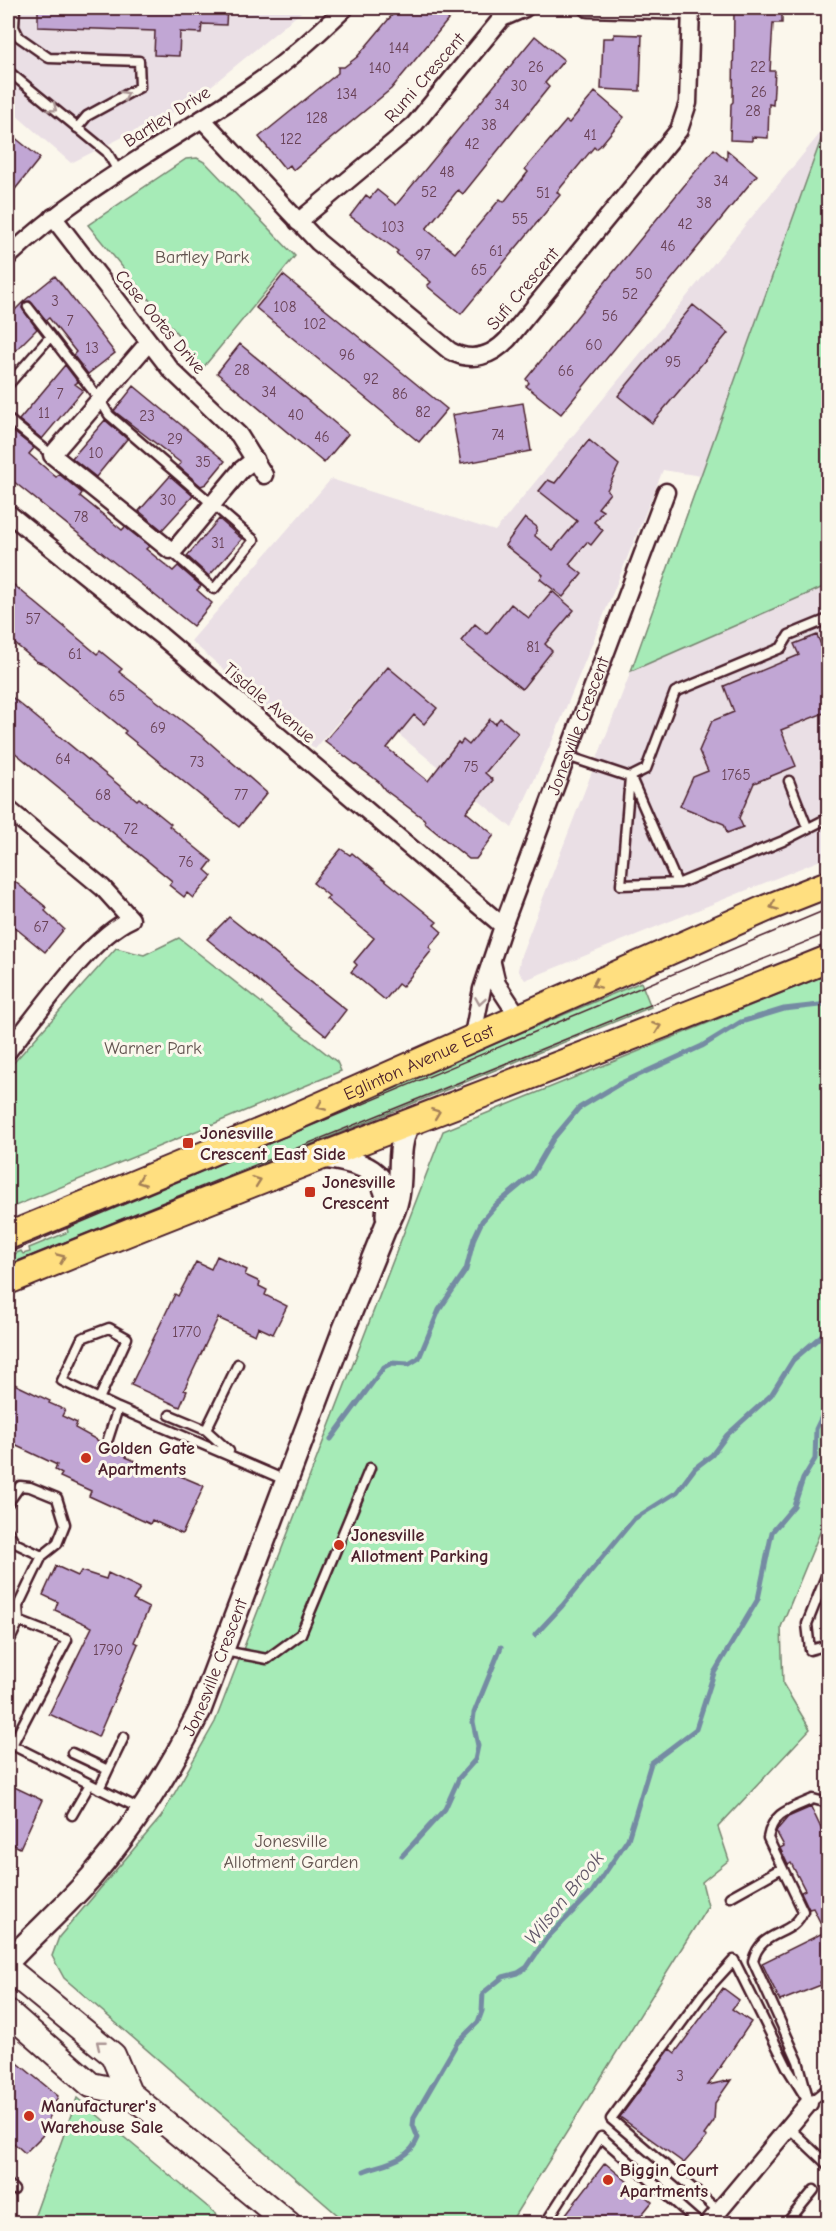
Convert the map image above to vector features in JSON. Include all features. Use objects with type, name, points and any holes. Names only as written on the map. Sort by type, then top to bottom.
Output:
[{"type":"main road","name":"Eglinton Avenue East","points":[[8,1236],[279,1124],[767,908],[828,884]]},
{"type":"main road","points":[[8,1281],[202,1200],[323,1157],[828,958]]},
{"type":"main road","points":[[8,1969],[113,2055],[129,2093]]},
{"type":"main road","points":[[8,2012],[91,2085],[129,2093],[289,2223]]},
{"type":"street","name":"Bartley Drive","points":[[10,251],[118,171],[252,87],[289,58],[345,8]]},
{"type":"street","name":"Rumi Crescent","points":[[298,222],[414,125],[502,18],[525,8]]},
{"type":"street","points":[[588,8],[691,9]]},
{"type":"street","name":"Sufi Crescent","points":[[202,119],[318,242],[450,351],[469,357],[480,357],[492,353],[508,339],[679,130],[688,103],[691,9]]},
{"type":"street","name":"Case Ootes Drive","points":[[53,217],[171,370],[239,435],[264,475]]},
{"type":"street","points":[[149,342],[52,455],[170,550],[176,548],[241,470],[255,459]]},
{"type":"street","name":"Jonesville Crescent","points":[[472,1040],[482,989],[502,927],[666,492]]},
{"type":"street","name":"Tisdale Avenue","points":[[8,513],[161,636],[502,927]]},
{"type":"street","points":[[8,808],[103,888],[131,919],[114,927],[96,944],[8,1051]]},
{"type":"street","points":[[492,963],[497,984],[520,1019]]},
{"type":"street","name":"Jonesville Crescent","points":[[8,1962],[90,1878],[143,1811],[176,1758],[200,1710],[224,1651],[286,1480],[386,1226],[398,1202],[402,1177],[401,1139],[409,1123]]},
{"type":"street","name":"Jonesville Crescent","points":[[323,1157],[359,1163],[375,1174],[387,1192],[386,1226]]},
{"type":"street","points":[[714,2217],[809,2103]]},
{"type":"lane","points":[[15,8],[14,27],[20,37],[49,58],[139,61],[140,87],[87,116],[77,128]]},
{"type":"lane","points":[[8,71],[107,152],[118,171]]},
{"type":"lane","points":[[28,308],[100,400],[109,415],[254,540],[214,589],[170,550]]},
{"type":"lane","points":[[8,386],[50,337]]},
{"type":"lane","points":[[8,419],[52,455]]},
{"type":"lane","points":[[567,756],[630,777],[646,769],[675,692],[781,648],[789,634],[828,619]]},
{"type":"lane","points":[[630,777],[621,885],[677,883],[783,841],[828,818]]},
{"type":"lane","points":[[630,777],[677,883]]},
{"type":"lane","points":[[789,781],[807,827]]},
{"type":"lane","points":[[99,1399],[128,1338],[109,1328],[82,1338],[62,1381],[99,1399],[118,1408],[235,1456],[286,1480]]},
{"type":"lane","points":[[206,1430],[238,1364]]},
{"type":"lane","points":[[108,1439],[118,1408]]},
{"type":"lane","points":[[170,1415],[206,1430],[235,1456]]},
{"type":"lane","points":[[224,1651],[267,1659],[301,1634],[370,1468]]},
{"type":"lane","points":[[8,1503],[20,1486],[30,1487],[57,1498],[65,1524],[57,1544],[42,1556],[18,1606],[19,1621],[8,1644]]},
{"type":"lane","points":[[8,1531],[15,1543],[42,1556]]},
{"type":"lane","points":[[828,1571],[807,1624],[810,1650],[828,1644]]},
{"type":"lane","points":[[8,1617],[67,1640],[10,1744],[143,1811]]},
{"type":"lane","points":[[99,1789],[124,1737]]},
{"type":"lane","points":[[72,1753],[108,1770]]},
{"type":"lane","points":[[72,1815],[90,1784]]},
{"type":"lane","points":[[809,2103],[798,2061],[753,1961],[756,1948],[764,1939],[795,1924],[803,1911],[768,1838],[770,1828],[777,1815],[813,1799],[828,1803]]},
{"type":"lane","points":[[730,1897],[782,1868]]},
{"type":"lane","points":[[714,2217],[611,2119],[702,1995],[734,1960],[788,2069],[809,2103]]},
{"type":"lane","points":[[809,2103],[828,2088]]},
{"type":"lane","points":[[788,2127],[828,2165]]},
{"type":"lane","points":[[545,2223],[601,2137],[700,2223]]},
{"type":"lane","points":[[786,2223],[814,2190]]},
{"type":"shaded area","points":[[8,8],[306,8],[189,104],[71,163],[8,108]]},
{"type":"shaded area","points":[[827,125],[701,476],[663,470],[554,737],[512,828],[357,700],[315,749],[191,641],[331,479],[495,531]]},
{"type":"shaded area","points":[[828,585],[828,857],[525,980],[518,970],[521,955],[631,671]]},
{"type":"green space","points":[[828,120],[828,585],[631,671]]},
{"type":"green space","name":"Bartley Park","points":[[197,158],[206,163],[295,256],[202,369],[178,335],[88,225],[186,159]]},
{"type":"green space","name":"Warner Park","points":[[179,938],[337,1062],[341,1071],[8,1209],[8,1069],[116,948],[144,955]]},
{"type":"green space","name":"Jonesville Allotment Garden","points":[[828,974],[828,1513],[781,1627],[783,1684],[810,1729],[718,1827],[729,1860],[702,1882],[708,1906],[510,2223],[347,2223],[64,1978],[52,1956],[59,1937],[161,1817],[215,1722],[443,1131]]},
{"type":"green space","points":[[641,982],[651,1007],[8,1267],[8,1257],[21,1251],[23,1254],[30,1252],[29,1248],[68,1232],[66,1225]]},
{"type":"green space","points":[[77,2098],[227,2223],[32,2223]]},
{"type":"building","points":[[38,8],[227,8],[226,25],[202,24],[201,33],[180,32],[179,56],[154,55],[155,31],[38,27]]},
{"type":"building","points":[[398,8],[458,8],[391,89],[293,170],[290,165],[285,169],[259,137],[338,73],[338,67],[344,67],[357,57]]},
{"type":"building","points":[[734,8],[782,8],[782,23],[773,23],[770,71],[775,71],[773,105],[769,104],[768,138],[752,137],[752,141],[730,140],[731,104],[733,102]]},
{"type":"building","points":[[614,34],[642,35],[640,91],[601,89],[603,38],[614,38]]},
{"type":"building","points":[[535,36],[564,60],[545,83],[549,87],[463,194],[458,190],[426,229],[455,253],[500,199],[504,202],[528,172],[525,169],[566,121],[569,123],[595,92],[624,117],[600,146],[596,149],[594,147],[557,192],[560,195],[461,314],[427,286],[431,282],[396,253],[398,251],[350,216],[366,195],[370,198],[377,190],[396,205]]},
{"type":"building","points":[[8,132],[40,158],[8,198]]},
{"type":"building","points":[[714,149],[727,160],[727,150],[757,175],[561,414],[526,386],[529,383],[526,379]]},
{"type":"building","points":[[283,275],[447,409],[419,442],[256,308]]},
{"type":"building","points":[[55,276],[115,353],[88,374],[73,355],[76,352],[49,318],[46,320],[30,301],[24,302],[22,308],[37,329],[8,358],[8,317],[24,301]]},
{"type":"building","points":[[693,305],[728,333],[652,423],[618,396]]},
{"type":"building","points":[[240,344],[348,434],[324,463],[217,373]]},
{"type":"building","points":[[65,365],[78,382],[75,384],[83,390],[42,439],[19,420]]},
{"type":"building","points":[[134,386],[225,461],[206,484],[201,486],[178,466],[181,463],[114,411]]},
{"type":"building","points":[[523,403],[531,451],[461,464],[452,415]]},
{"type":"building","points":[[105,420],[127,439],[96,477],[72,458]]},
{"type":"building","points":[[11,430],[34,448],[29,454],[56,477],[59,474],[82,493],[80,496],[122,530],[125,527],[149,546],[146,549],[173,571],[178,566],[201,586],[197,590],[212,603],[193,626],[8,477],[8,433]]},
{"type":"building","points":[[589,440],[619,465],[607,490],[610,493],[598,508],[603,511],[594,522],[603,530],[591,545],[587,542],[569,564],[582,574],[563,597],[540,579],[543,575],[505,545],[525,518],[537,527],[535,536],[553,550],[577,521],[539,491],[548,480],[555,483]]},
{"type":"building","points":[[170,476],[193,496],[162,530],[139,511]]},
{"type":"building","points":[[219,519],[242,539],[209,576],[187,556]]},
{"type":"building","points":[[8,580],[97,654],[100,651],[122,669],[119,672],[202,736],[267,793],[239,827],[124,733],[126,731],[46,665],[36,661],[8,638]]},
{"type":"building","points":[[552,591],[574,610],[545,644],[552,651],[522,689],[461,641],[475,624],[487,634],[511,604],[529,618]]},
{"type":"building","points":[[817,635],[828,662],[828,706],[824,713],[781,730],[796,766],[754,783],[739,818],[743,827],[727,833],[724,824],[680,806],[693,777],[708,771],[699,751],[712,721],[734,712],[724,686],[799,655],[794,644]]},
{"type":"building","points":[[388,667],[437,708],[424,724],[414,715],[387,748],[428,781],[458,742],[460,744],[463,740],[469,745],[490,719],[495,724],[500,718],[518,733],[485,773],[493,780],[466,812],[494,835],[476,859],[469,859],[426,824],[424,819],[385,790],[379,782],[325,741]]},
{"type":"building","points":[[8,694],[137,800],[139,798],[171,824],[169,826],[212,861],[205,870],[212,876],[193,898],[187,893],[184,897],[169,885],[172,881],[8,747]]},
{"type":"building","points":[[341,849],[350,855],[352,853],[437,922],[434,925],[442,932],[429,947],[432,950],[402,987],[398,984],[385,1000],[351,972],[357,965],[354,962],[374,938],[326,899],[329,896],[313,883]]},
{"type":"building","points":[[8,876],[47,908],[45,911],[64,929],[45,952],[8,922]]},
{"type":"building","points":[[229,917],[346,1010],[326,1036],[207,939]]},
{"type":"building","points":[[217,1256],[247,1270],[245,1275],[260,1282],[259,1286],[267,1290],[265,1295],[287,1306],[273,1334],[258,1327],[255,1335],[218,1318],[184,1390],[187,1391],[180,1407],[131,1385],[175,1294],[178,1296],[196,1262],[211,1269]]},
{"type":"building","name":"Golden Gate Apartments","points":[[8,1381],[65,1410],[62,1416],[77,1423],[75,1428],[106,1445],[127,1452],[126,1457],[155,1470],[157,1466],[204,1486],[182,1534],[152,1520],[150,1524],[89,1496],[91,1491],[60,1477],[62,1474],[55,1470],[57,1465],[8,1442]]},
{"type":"building","points":[[56,1566],[78,1576],[81,1571],[106,1579],[108,1573],[140,1588],[133,1600],[149,1608],[134,1642],[138,1644],[98,1737],[49,1714],[92,1627],[55,1610],[58,1602],[43,1595]]},
{"type":"building","points":[[8,1784],[42,1800],[20,1848],[8,1842]]},
{"type":"building","points":[[811,1807],[828,1843],[828,1977],[820,1982],[821,1985],[780,2001],[762,1963],[825,1932],[813,1908],[809,1909],[801,1892],[805,1890],[791,1863],[788,1865],[780,1848],[784,1846],[776,1831],[788,1817]]},
{"type":"building","points":[[723,1988],[739,2000],[732,2009],[751,2022],[708,2085],[731,2080],[715,2103],[714,2121],[704,2135],[707,2137],[684,2163],[620,2117],[670,2049],[675,2053]]},
{"type":"building","name":"Manufacturer's Warehouse Sale","points":[[8,2055],[58,2096],[42,2136],[25,2153],[8,2138]]},
{"type":"building","name":"Biggin Court Apartments","points":[[605,2163],[652,2202],[635,2223],[559,2223]]},
{"type":"waterway","points":[[331,1439],[384,1367],[392,1363],[409,1364],[419,1358],[439,1310],[466,1270],[474,1238],[482,1221],[496,1205],[532,1175],[553,1139],[579,1108],[619,1084],[702,1046],[741,1022],[784,1009],[828,1004]]},
{"type":"waterway","points":[[535,1635],[634,1519],[677,1492],[695,1468],[712,1455],[727,1435],[771,1395],[793,1360],[828,1330]]},
{"type":"waterway","name":"Wilson Brook","points":[[364,2171],[395,2160],[409,2152],[414,2146],[418,2138],[413,2125],[414,2117],[457,2043],[478,2022],[482,2011],[483,1993],[503,1977],[518,1973],[527,1967],[546,1939],[592,1892],[628,1839],[651,1763],[696,1729],[714,1673],[758,1599],[772,1532],[794,1506],[803,1479],[815,1459],[816,1429],[828,1404]]},
{"type":"waterway","points":[[402,1856],[445,1809],[459,1778],[475,1760],[478,1746],[473,1722],[474,1713],[501,1647]]},
{"type":"tram line","points":[[8,1253],[828,909]]},
{"type":"tram line","points":[[8,1265],[828,933]]},
{"type":"place","name":"Jonesville Crescent East Side","points":[[188,1143]]},
{"type":"place","name":"Jonesville Crescent","points":[[310,1192]]},
{"type":"place","name":"Golden Gate Apartments","points":[[86,1458]]},
{"type":"place","name":"Jonesville Allotment Parking","points":[[339,1545]]},
{"type":"place","name":"Manufacturer's Warehouse Sale","points":[[29,2116]]},
{"type":"place","name":"Biggin Court Apartments","points":[[608,2180]]}]
